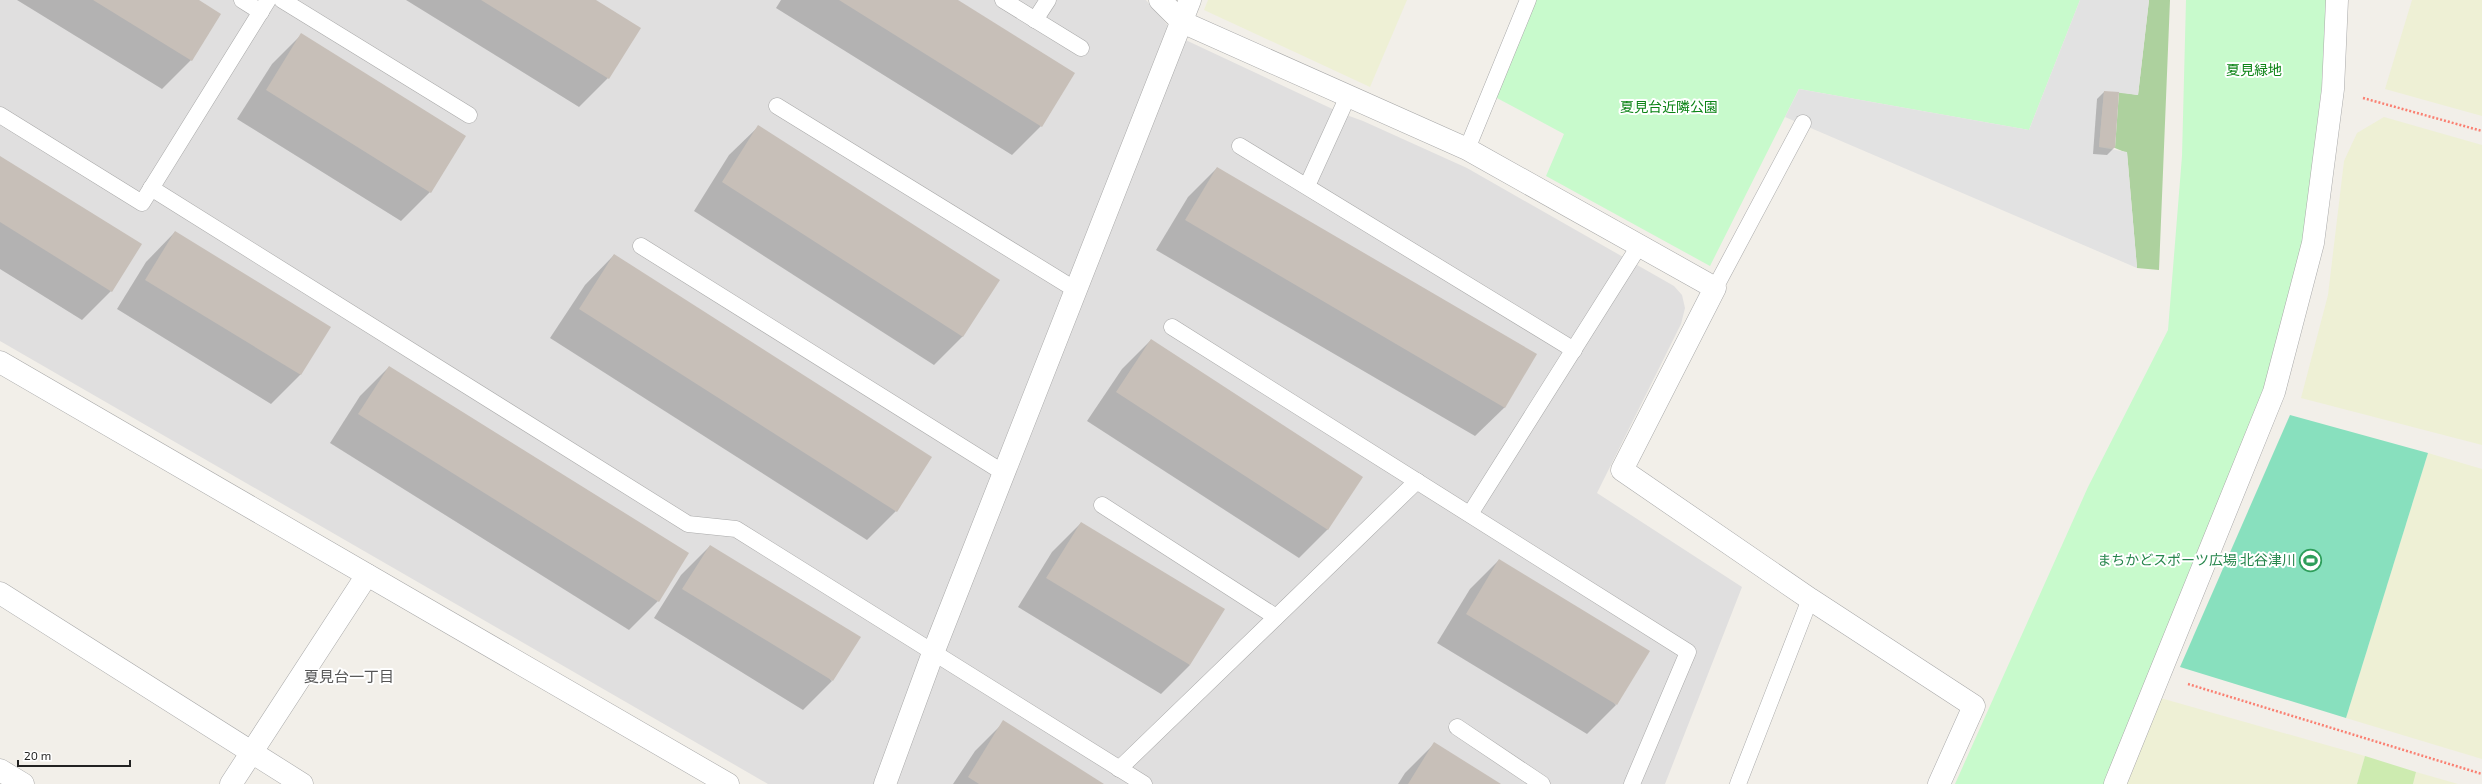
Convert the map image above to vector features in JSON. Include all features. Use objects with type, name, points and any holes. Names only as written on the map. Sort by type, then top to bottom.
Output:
[{"type":"street","points":[[1160,0],[1182,22],[1467,149],[1716,288],[1622,470],[1810,599],[1974,706],[1939,784]]},
{"type":"street","points":[[885,784],[933,653],[1190,0]]},
{"type":"street","points":[[2115,784],[2274,392],[2312,244],[2333,89],[2337,0]]},
{"type":"street","points":[[0,362],[728,784]]},
{"type":"street","points":[[231,784],[367,575]]},
{"type":"street","points":[[0,593],[302,784]]},
{"type":"street","points":[[0,770],[23,784]]},
{"type":"lane","points":[[0,115],[142,203],[265,6],[242,0]]},
{"type":"lane","points":[[282,0],[469,115]]},
{"type":"lane","points":[[1003,0],[1081,48]]},
{"type":"lane","points":[[1035,20],[1048,0]]},
{"type":"lane","points":[[1467,149],[1528,0]]},
{"type":"lane","points":[[1307,186],[1348,96]]},
{"type":"lane","points":[[777,106],[1076,290]]},
{"type":"lane","points":[[1716,288],[1803,123]]},
{"type":"lane","points":[[1240,146],[1574,350]]},
{"type":"lane","points":[[151,188],[688,524],[736,529],[1144,784]]},
{"type":"lane","points":[[641,246],[1004,473]]},
{"type":"lane","points":[[1470,514],[1639,246]]},
{"type":"lane","points":[[1172,327],[1688,652],[1632,784]]},
{"type":"lane","points":[[1119,769],[1417,481]]},
{"type":"lane","points":[[1102,505],[1276,617]]},
{"type":"lane","points":[[1738,784],[1810,599]]},
{"type":"lane","points":[[1458,727],[1542,784]]},
{"type":"path","points":[[2333,89],[2482,131]]},
{"type":"path","points":[[2158,675],[2482,774]]},
{"type":"shaded area","points":[[0,0],[1146,0],[1177,36],[1341,113],[1363,121],[1467,168],[1674,286],[1682,295],[1685,308],[1681,324],[1597,493],[1742,587],[1665,784],[768,784],[0,341]]},
{"type":"shaded area","points":[[2080,0],[2149,0],[2138,95],[2104,91],[2099,147],[2127,152],[2137,268],[1785,117],[1799,89],[2029,130]]},
{"type":"green space","points":[[1208,0],[1407,0],[1370,87],[1204,10]]},
{"type":"green space","name":"夏見台近隣公園","points":[[1536,0],[2080,0],[2029,130],[1799,89],[1710,266],[1546,176],[1564,134],[1495,97]]},
{"type":"green space","points":[[2149,0],[2170,0],[2159,270],[2137,268],[2127,153],[2115,148],[2119,92],[2138,95]]},
{"type":"green space","name":"夏見緑地","points":[[2186,0],[2326,0],[2322,84],[2303,242],[2266,386],[2152,672],[2104,784],[1955,784],[2088,487],[2168,330],[2182,156]]},
{"type":"green space","points":[[2412,0],[2482,0],[2482,116],[2385,89]]},
{"type":"green space","points":[[2384,117],[2482,145],[2482,445],[2301,398],[2328,295],[2344,161],[2357,133]]},
{"type":"green space","name":"まちかどスポーツ広場 北谷津川","points":[[2290,415],[2428,453],[2346,718],[2180,667]]},
{"type":"green space","points":[[2428,453],[2482,469],[2482,759],[2346,718]]},
{"type":"green space","points":[[2157,697],[2365,756],[2357,784],[2127,784]]},
{"type":"green space","points":[[2365,756],[2416,772],[2413,784],[2357,784]]},
{"type":"green space","points":[[2416,772],[2458,784],[2413,784]]},
{"type":"building","points":[[93,0],[199,0],[221,14],[192,61]]},
{"type":"building","points":[[481,0],[596,0],[641,28],[609,79]]},
{"type":"building","points":[[839,0],[958,0],[1075,73],[1042,127]]},
{"type":"building","points":[[301,33],[466,136],[431,193],[266,90]]},
{"type":"building","points":[[2104,91],[2119,92],[2115,148],[2099,147]]},
{"type":"building","points":[[758,125],[1000,280],[963,337],[722,182]]},
{"type":"building","points":[[0,156],[142,244],[112,292],[0,222]]},
{"type":"building","points":[[1217,167],[1537,354],[1505,408],[1185,220]]},
{"type":"building","points":[[175,231],[331,327],[301,375],[145,280]]},
{"type":"building","points":[[614,254],[932,457],[897,512],[579,309]]},
{"type":"building","points":[[1151,339],[1363,477],[1328,530],[1116,392]]},
{"type":"building","points":[[389,366],[689,553],[659,602],[358,414]]},
{"type":"building","points":[[1081,522],[1225,609],[1190,665],[1046,578]]},
{"type":"building","points":[[710,545],[861,637],[833,681],[682,589]]},
{"type":"building","points":[[1499,559],[1650,651],[1617,705],[1466,614]]},
{"type":"building","points":[[1003,720],[1104,784],[979,784],[968,777]]},
{"type":"building","points":[[1434,742],[1501,784],[1408,784]]},
{"type":"place","name":"まちかどスポーツ広場 北谷津川","points":[[2311,560]]},
{"type":"district","name":"夏見台一丁目","points":[[349,677]]}]
